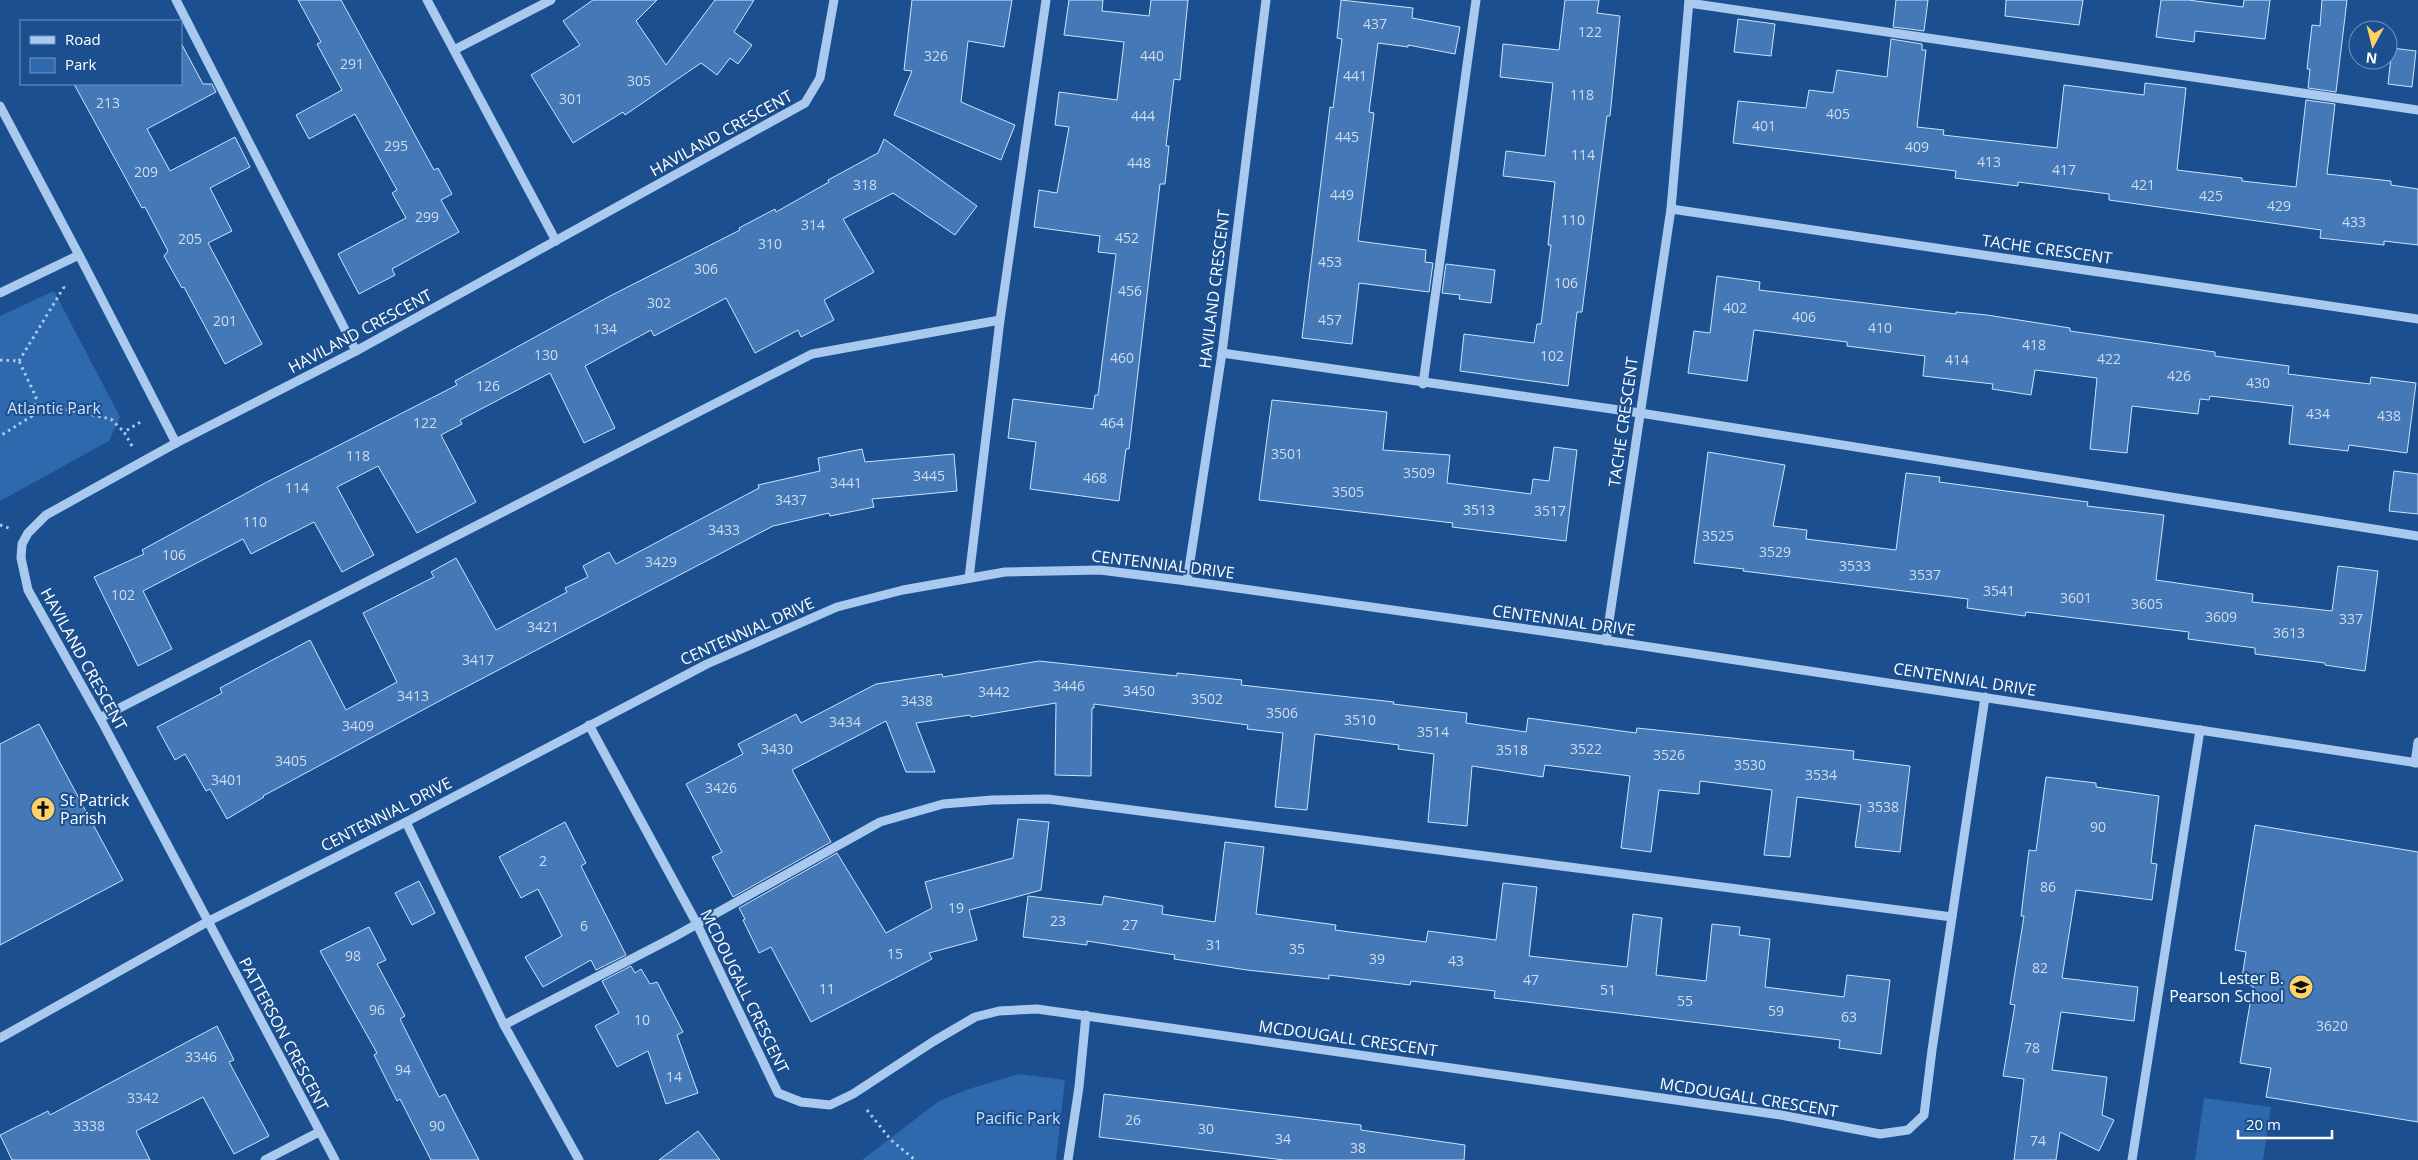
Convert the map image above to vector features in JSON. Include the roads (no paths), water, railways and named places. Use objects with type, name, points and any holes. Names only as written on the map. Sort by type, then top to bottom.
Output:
[{"type":"street","points":[[176,0],[356,351]]},
{"type":"street","points":[[427,0],[556,241]]},
{"type":"street","points":[[454,50],[552,0]]},
{"type":"street","name":"HAVILAND CRESCENT","points":[[207,922],[100,718],[28,590],[21,558],[22,544],[28,533],[46,515],[140,462],[356,351],[806,103],[820,78],[834,0]]},
{"type":"street","points":[[969,578],[1000,320],[1046,0]]},
{"type":"street","name":"HAVILAND CRESCENT","points":[[1187,581],[1222,353],[1266,0]]},
{"type":"street","points":[[1423,384],[1476,0]]},
{"type":"street","points":[[1689,1],[2418,110]]},
{"type":"street","name":"TACHE CRESCENT","points":[[1606,641],[1671,208],[1689,1]]},
{"type":"street","points":[[0,106],[80,255],[176,443]]},
{"type":"street","name":"TACHE CRESCENT","points":[[1671,208],[2418,319]]},
{"type":"street","points":[[0,293],[80,255]]},
{"type":"street","points":[[100,718],[812,354],[1000,320]]},
{"type":"street","points":[[1222,353],[1423,384],[1640,413],[2418,536]]},
{"type":"street","name":"CENTENNIAL DRIVE","points":[[0,1038],[207,922],[406,822],[707,664],[837,607],[903,590],[1005,572],[1091,570],[1187,581],[1985,697],[2416,763]]},
{"type":"street","name":"MCDOUGALL CRESCENT","points":[[589,725],[697,924],[778,1093],[801,1102],[830,1105],[854,1094],[934,1041],[975,1017],[998,1011],[1037,1009],[1780,1115],[1880,1134],[1908,1130],[1924,1115],[1985,697]]},
{"type":"street","points":[[2132,1160],[2200,730]]},
{"type":"street","points":[[2416,763],[2418,742]]},
{"type":"street","points":[[504,1025],[697,924],[880,822],[943,804],[992,800],[1048,799],[1952,917]]},
{"type":"street","points":[[406,822],[504,1025],[579,1160]]},
{"type":"street","name":"PATTERSON CRESCENT","points":[[207,922],[318,1132],[335,1160]]},
{"type":"street","points":[[1068,1160],[1079,1087],[1086,1015]]},
{"type":"street","points":[[265,1160],[318,1132]]},
{"type":"place","name":"St Patrick Parish","points":[[43,809]]},
{"type":"place","name":"Lester B. Pearson School","points":[[2301,987]]},
{"type":"park label","name":"Atlantic Park","points":[[54,408]]},
{"type":"park label","name":"Pacific Park","points":[[1018,1118]]}]
